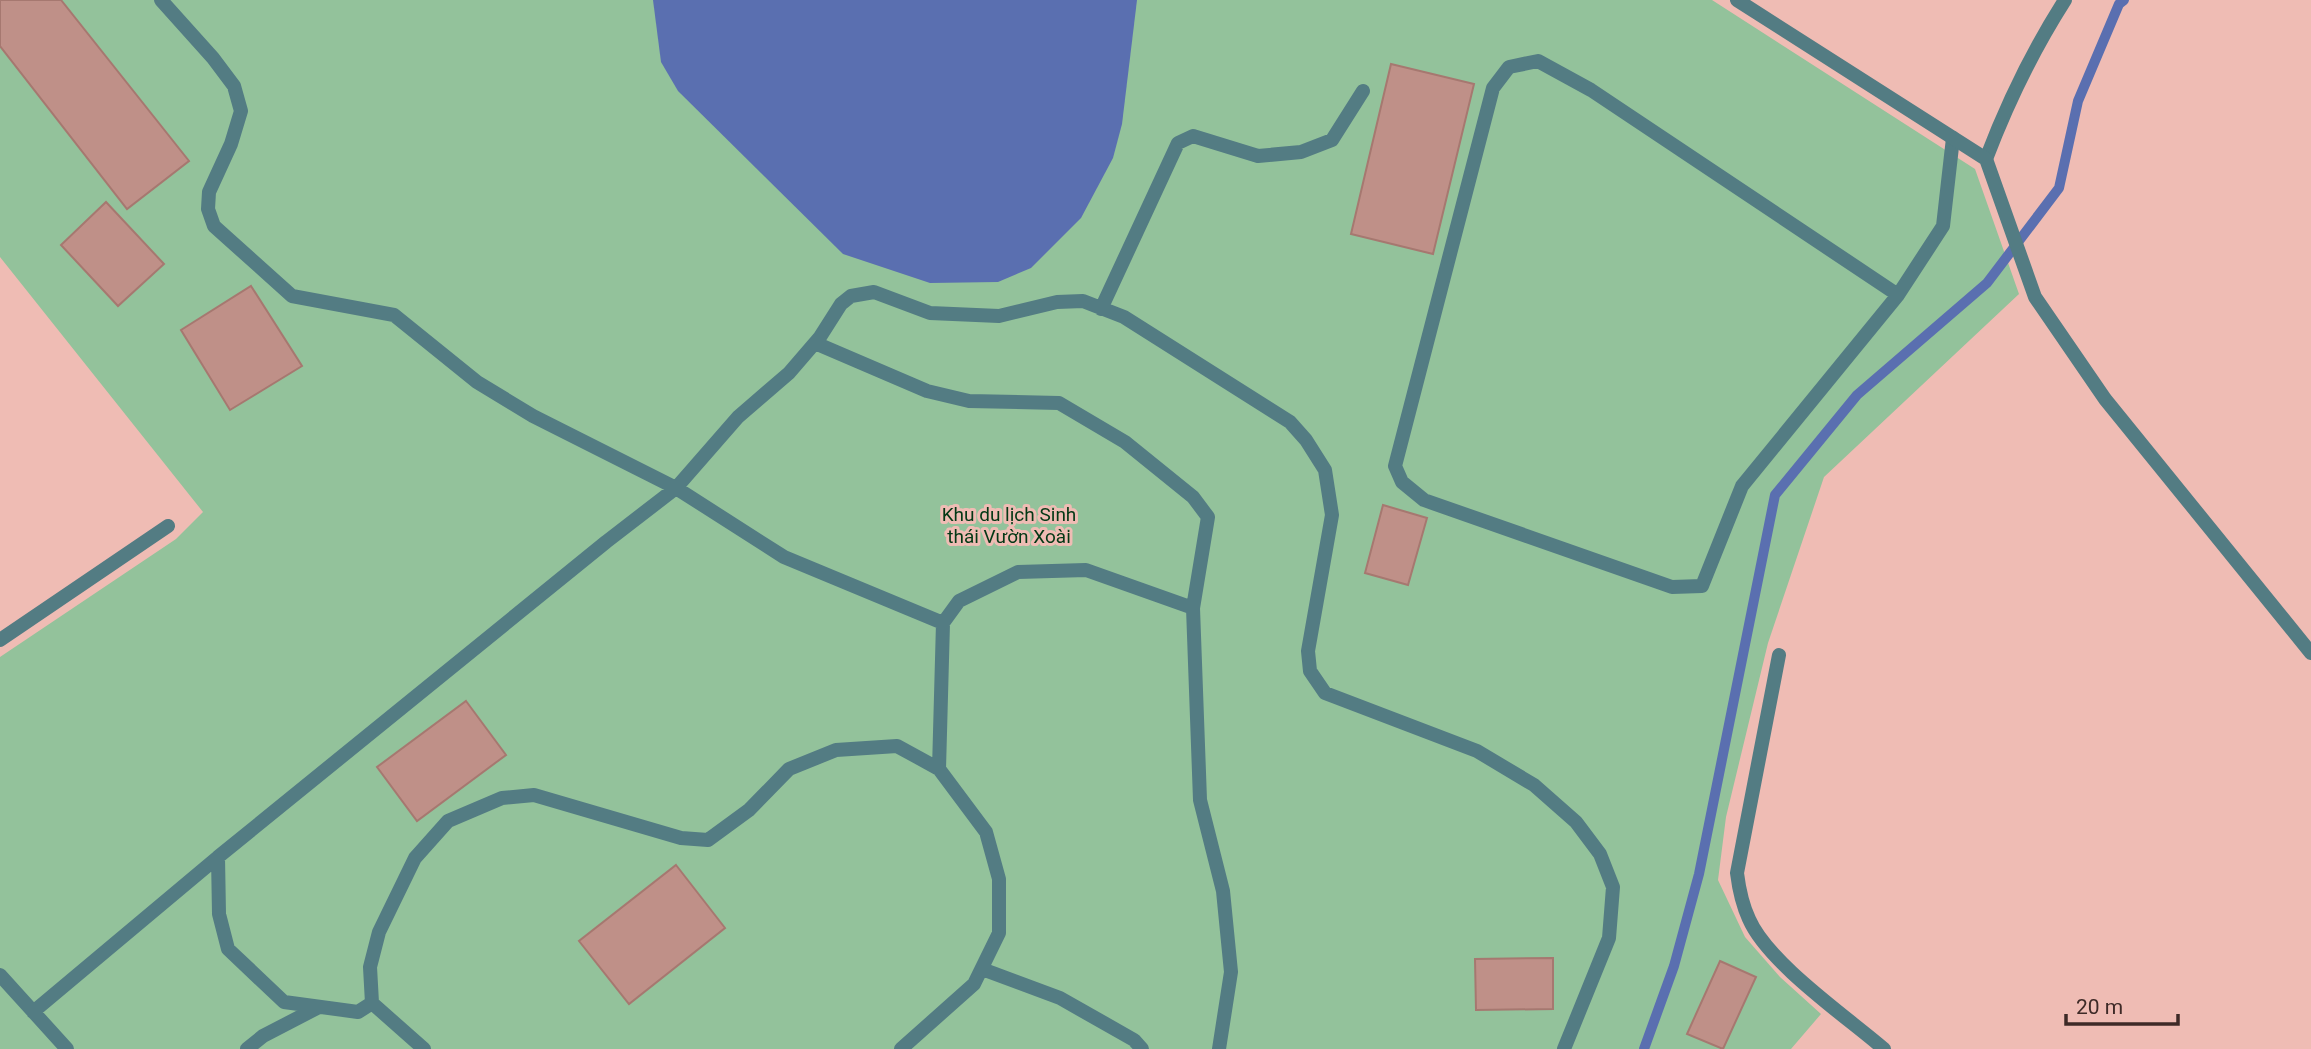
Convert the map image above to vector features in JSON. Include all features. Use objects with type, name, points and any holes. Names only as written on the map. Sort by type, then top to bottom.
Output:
[{"type":"street","points":[[161,0],[214,58],[234,86],[241,111],[231,144],[209,192],[208,209],[214,226],[292,296],[394,315],[477,382],[533,416],[676,488],[784,557],[943,623]]},
{"type":"street","points":[[1737,0],[1986,159],[2035,297],[2105,399],[2311,653]]},
{"type":"street","points":[[1986,159],[2005,109],[2046,30],[2065,0]]},
{"type":"street","points":[[1898,295],[1591,90],[1538,61],[1509,67],[1493,88],[1395,466],[1402,482],[1424,500],[1672,587],[1702,586],[1742,486],[1898,295],[1943,226],[1953,138]]},
{"type":"street","points":[[1101,309],[1178,144],[1194,136],[1258,156],[1301,152],[1332,139],[1363,91]]},
{"type":"street","points":[[33,1012],[218,858],[676,488],[738,417],[789,373],[815,344],[841,304],[851,296],[874,292],[930,313],[999,316],[1057,302],[1083,302],[1124,317],[1290,422],[1325,470],[1332,515],[1308,651],[1310,671],[1325,693],[1477,751],[1534,785],[1576,822],[1600,854],[1613,887],[1609,938],[1564,1049]]},
{"type":"street","points":[[815,344],[926,391],[969,401],[1059,403],[1125,442],[1194,497],[1208,517],[1194,608],[1200,800],[1223,891],[1231,972],[1219,1049]]},
{"type":"street","points":[[0,640],[168,526]]},
{"type":"street","points":[[939,769],[943,623],[959,601],[1018,572],[1086,570],[1194,608]]},
{"type":"street","points":[[1779,655],[1737,873],[1741,898],[1749,922],[1793,973],[1884,1049]]},
{"type":"street","points":[[424,1049],[372,1003],[370,967],[379,932],[415,858],[448,821],[502,798],[534,795],[681,838],[708,840],[749,810],[789,769],[836,750],[897,746],[939,769],[986,832],[999,880],[999,933],[974,984],[901,1049]]},
{"type":"street","points":[[218,858],[219,914],[228,949],[284,1002],[358,1012],[372,1003]]},
{"type":"street","points":[[982,969],[1060,998],[1134,1040],[1142,1049]]},
{"type":"street","points":[[0,975],[67,1049]]},
{"type":"street","points":[[247,1049],[263,1036],[317,1008]]},
{"type":"green space","name":"Khu du lịch Sinh thái Vườn Xoài","points":[[0,0],[1712,0],[1975,169],[2019,294],[1824,477],[1768,643],[1726,817],[1718,880],[1745,937],[1780,977],[1821,1014],[1791,1049],[0,1049],[0,657],[176,539],[203,512],[0,257]]},
{"type":"water","points":[[653,0],[1137,0],[1122,124],[1113,158],[1081,218],[1031,268],[998,282],[930,283],[843,254],[678,91],[661,62]]},
{"type":"building","points":[[0,0],[61,0],[189,161],[127,209],[0,46]]},
{"type":"building","points":[[1391,64],[1474,84],[1433,254],[1351,234]]},
{"type":"building","points":[[106,202],[164,264],[118,306],[61,245]]},
{"type":"building","points":[[251,286],[302,366],[230,410],[181,330]]},
{"type":"building","points":[[1383,505],[1427,518],[1408,585],[1365,573]]},
{"type":"building","points":[[466,701],[506,755],[417,821],[377,767]]},
{"type":"building","points":[[676,865],[725,928],[629,1004],[579,941]]},
{"type":"building","points":[[1553,958],[1553,1009],[1476,1010],[1475,959]]},
{"type":"building","points":[[1720,961],[1756,977],[1723,1049],[1687,1034]]},
{"type":"waterway","points":[[1644,1049],[1674,966],[1699,874],[1775,495],[1857,395],[1987,283],[2059,188],[2078,101],[2119,4],[2124,0]]}]
